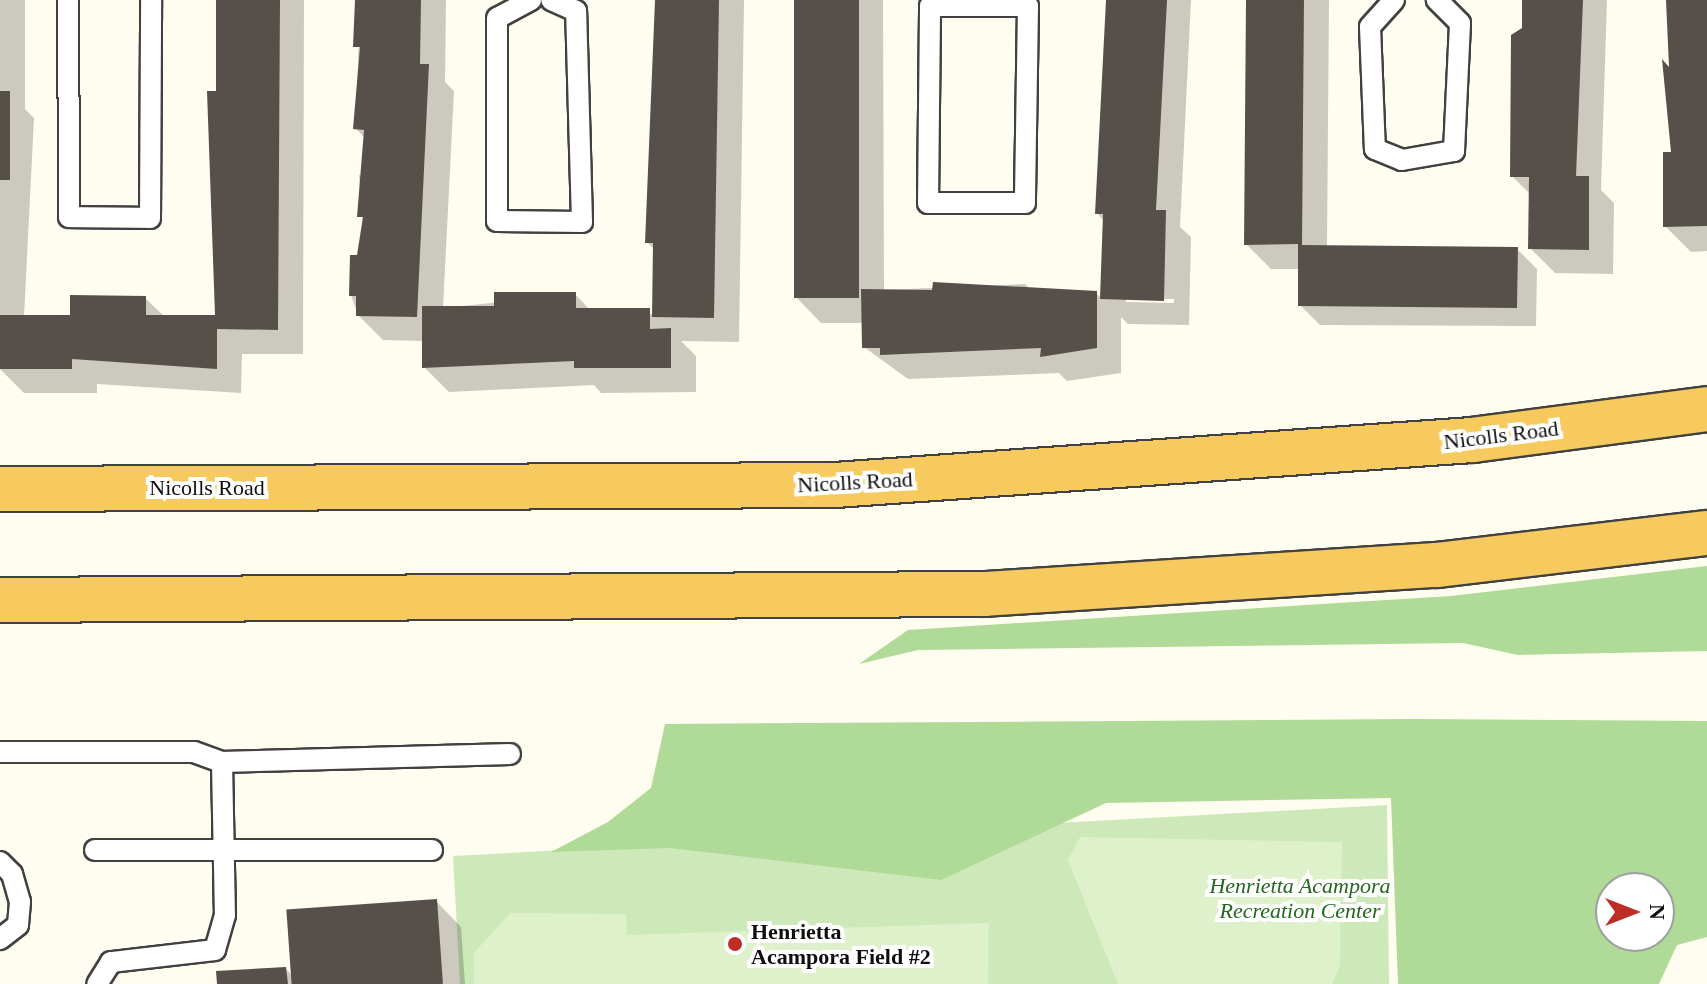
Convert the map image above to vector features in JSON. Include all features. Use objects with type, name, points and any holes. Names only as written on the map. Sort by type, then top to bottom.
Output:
[{"type":"highway","name":"Nicolls Road","points":[[0,489],[835,485],[1472,440],[1707,409]]},
{"type":"highway","points":[[0,600],[985,594],[1437,565],[1707,533]]},
{"type":"lane","points":[[68,0],[69,217],[150,218],[151,0]]},
{"type":"lane","points":[[531,0],[497,18],[497,221],[582,222],[576,11],[551,0]]},
{"type":"lane","points":[[1394,0],[1370,27],[1375,149],[1402,160],[1454,151],[1460,23],[1437,0]]},
{"type":"lane","points":[[986,3],[1028,6],[1025,203],[928,203],[930,6],[986,3]]},
{"type":"lane","points":[[0,752],[194,752],[222,762],[510,754]]},
{"type":"lane","points":[[97,984],[111,962],[215,950],[225,915],[222,762]]},
{"type":"lane","points":[[95,850],[432,850]]},
{"type":"lane","points":[[0,862],[12,874],[20,902],[18,925],[0,939]]},
{"type":"green space","points":[[1707,566],[1707,651],[1518,655],[1463,643],[918,650],[859,664],[908,630],[1451,596]]},
{"type":"green space","points":[[1413,719],[1707,721],[1707,937],[1677,945],[1675,949],[1675,872],[1595,872],[1595,952],[1674,952],[1659,984],[1398,984],[1391,798],[1106,803],[941,880],[670,848],[551,852],[608,822],[651,788],[665,724]]},
{"type":"green space","name":"Henrietta Acampora Recreation Center","points":[[1387,805],[1389,984],[460,984],[453,856]]},
{"type":"green space","points":[[1080,837],[1342,842],[1340,966],[1332,984],[1118,984],[1068,860]]},
{"type":"green space","name":"Henrietta Acampora Field #2","points":[[510,913],[626,914],[627,935],[989,923],[988,984],[474,984],[474,953]]},
{"type":"building","points":[[216,0],[280,0],[278,330],[217,329],[217,369],[72,359],[72,369],[0,369],[0,315],[70,315],[70,295],[146,296],[146,315],[215,315],[207,91],[216,91]]},
{"type":"building","points":[[355,0],[421,0],[420,64],[429,64],[417,317],[356,316],[356,296],[349,296],[350,255],[357,255],[363,217],[357,217],[364,130],[353,129],[360,47],[353,47]]},
{"type":"building","points":[[655,0],[719,0],[714,318],[652,317],[653,243],[645,243]]},
{"type":"building","points":[[794,0],[859,0],[859,298],[794,298]]},
{"type":"building","points":[[1106,0],[1167,0],[1156,210],[1166,210],[1164,301],[1100,299],[1103,214],[1095,214]]},
{"type":"building","points":[[1246,0],[1304,0],[1302,245],[1518,247],[1517,308],[1298,306],[1298,244],[1244,245]]},
{"type":"building","points":[[1522,0],[1583,0],[1576,176],[1589,176],[1589,250],[1528,249],[1529,177],[1510,177],[1511,35],[1522,28]]},
{"type":"building","points":[[1666,0],[1707,0],[1707,226],[1663,227],[1663,152],[1671,152],[1662,59],[1669,67]]},
{"type":"building","points":[[0,91],[10,91],[10,180],[0,180]]},
{"type":"building","points":[[933,282],[1097,291],[1097,348],[1040,357],[1041,348],[880,355],[880,348],[862,348],[861,289],[932,290]]},
{"type":"building","points":[[494,292],[576,292],[576,308],[650,308],[650,329],[671,328],[671,368],[574,368],[574,361],[422,368],[422,306],[494,306]]},
{"type":"building","points":[[437,899],[443,984],[292,984],[286,910]]},
{"type":"building","points":[[286,967],[288,984],[217,984],[216,971]]},
{"type":"place","name":"Henrietta Acampora Field #2","points":[[735,944]]}]
